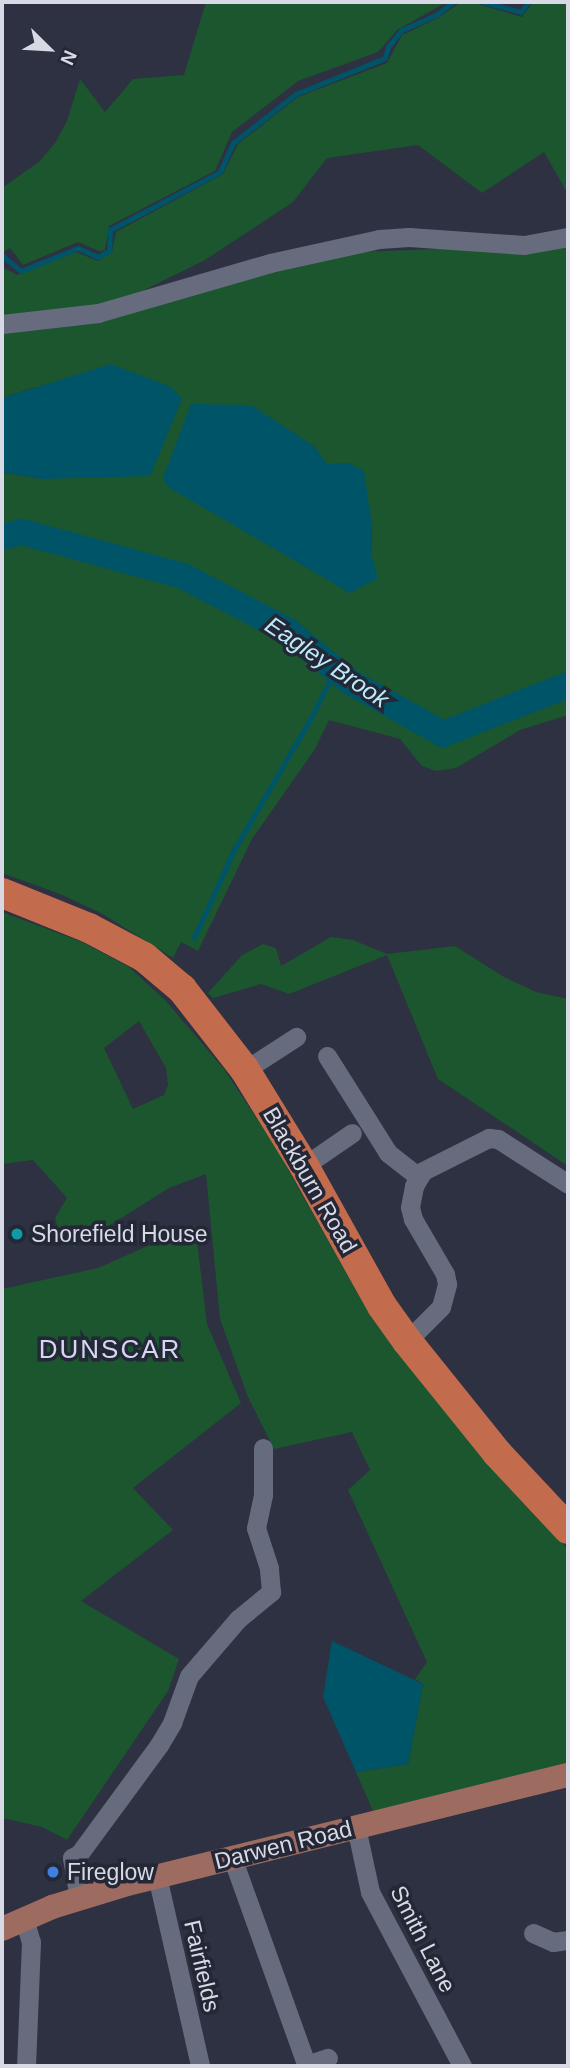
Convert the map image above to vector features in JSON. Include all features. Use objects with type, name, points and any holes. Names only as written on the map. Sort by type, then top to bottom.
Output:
[{"type":"highway","name":"Blackburn Road","points":[[2,893],[89,928],[144,957],[181,989],[245,1070],[304,1166],[382,1306],[407,1341],[497,1453],[568,1529]]},
{"type":"main road","name":"Darwen Road","points":[[13,1924],[79,1898],[157,1877],[568,1775]]},
{"type":"street","points":[[2,324],[98,313],[270,263],[379,239],[409,237],[524,245],[568,237]]},
{"type":"street","points":[[245,1070],[296,1037]]},
{"type":"street","points":[[327,1056],[388,1153],[419,1177]]},
{"type":"street","points":[[304,1166],[352,1133]]},
{"type":"street","points":[[407,1341],[441,1307],[447,1284],[445,1274],[413,1219],[411,1195],[419,1177],[429,1166],[489,1138],[498,1139],[568,1184]]},
{"type":"street","points":[[79,1898],[72,1858],[94,1834],[159,1745],[172,1723],[189,1676],[239,1619],[271,1592],[269,1568],[256,1528],[263,1495],[264,1448]]},
{"type":"street","name":"Smith Lane","points":[[356,1827],[370,1892],[462,2066]]},
{"type":"street","points":[[232,1857],[307,2065],[328,2058]]},
{"type":"street","name":"Fairfields","points":[[157,1877],[200,2066]]},
{"type":"street","points":[[13,1924],[31,1942],[26,2066]]},
{"type":"street","points":[[533,1933],[558,1946]]},
{"type":"green space","points":[[206,2],[447,2],[397,30],[378,52],[298,81],[232,132],[215,171],[109,226],[105,250],[99,251],[78,242],[23,265],[10,248],[2,253],[2,188],[40,161],[55,143],[67,121],[80,79],[105,112],[133,79],[184,75]]},
{"type":"green space","points":[[461,2],[471,2],[522,17],[533,2],[568,2],[568,194],[544,152],[482,193],[418,145],[327,158],[293,202],[205,260],[128,298],[91,308],[2,319],[2,267],[17,275],[76,252],[98,261],[112,251],[116,232],[223,174],[238,144],[298,97],[387,63],[402,35],[440,17]]},
{"type":"green space","points":[[568,244],[568,715],[520,730],[456,768],[436,771],[422,766],[400,739],[329,720],[315,749],[252,839],[198,951],[181,942],[173,958],[101,913],[60,894],[2,873],[2,472],[42,479],[36,387],[2,398],[2,331],[359,252]],"holes":[[[294,434],[315,447],[327,465],[349,463],[372,526],[371,553]]]},
{"type":"green space","points":[[2,912],[82,942],[129,967],[165,1000],[224,1069],[276,1148],[371,1317],[510,1489],[568,1549],[568,1764],[373,1811],[356,1772],[408,1764],[423,1684],[415,1679],[427,1662],[348,1490],[370,1470],[352,1432],[274,1449],[248,1397],[220,1319],[206,1174],[169,1188],[75,1247],[62,1242],[55,1218],[67,1198],[33,1160],[2,1164]],"holes":[[[139,1021],[166,1068],[168,1085],[164,1095],[133,1109],[104,1048]]]},
{"type":"green space","points":[[331,937],[353,940],[387,954],[455,946],[504,977],[536,992],[568,999],[568,1166],[438,1079],[387,955],[289,994],[261,984],[213,998],[208,993],[242,955],[263,944],[276,948],[281,966]]},
{"type":"green space","points":[[195,1225],[207,1324],[241,1403],[133,1488],[173,1530],[81,1601],[179,1659],[168,1691],[67,1840],[42,1827],[2,1818],[2,1289],[98,1268]]},
{"type":"water","points":[[111,364],[171,387],[182,399],[150,476],[42,479],[2,472],[2,398]]},
{"type":"water","points":[[191,404],[251,405],[315,447],[327,464],[349,463],[364,471],[372,526],[371,553],[378,578],[350,593],[168,487],[163,478]]},
{"type":"water","points":[[332,1641],[423,1684],[408,1764],[356,1772],[323,1697]]},
{"type":"waterway","points":[[2,259],[4,257],[21,271],[78,248],[98,257],[109,251],[110,230],[220,172],[233,143],[296,94],[385,58],[388,47],[402,30],[438,14],[453,2]]},
{"type":"waterway","points":[[484,2],[521,12],[528,2]]},
{"type":"waterway","name":"Eagley Brook","points":[[2,537],[22,532],[183,576],[288,631],[350,682],[443,734],[568,685]]},
{"type":"waterway","points":[[194,938],[234,850],[313,714],[335,670]]},
{"type":"place","name":"Shorefield House","points":[[17,1234]]},
{"type":"place","name":"Fireglow","points":[[53,1872]]},
{"type":"district","name":"DUNSCAR","points":[[110,1350]]}]
